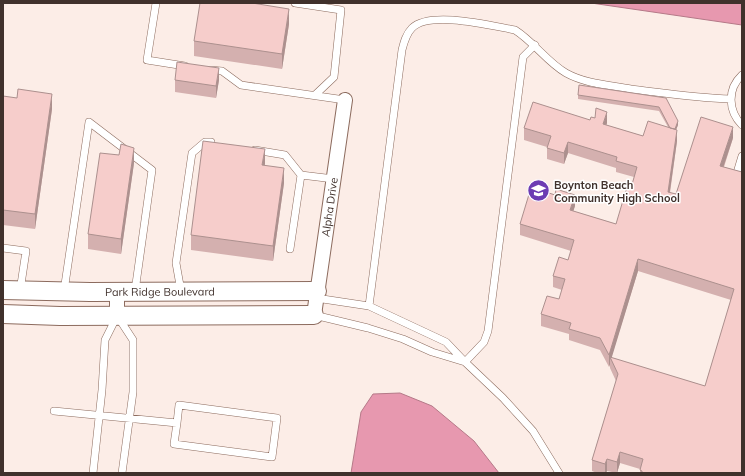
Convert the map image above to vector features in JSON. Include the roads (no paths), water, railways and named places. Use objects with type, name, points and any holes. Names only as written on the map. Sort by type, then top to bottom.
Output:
[{"type":"street","name":"Alpha Drive","points":[[316,302],[345,100]]},
{"type":"street","name":"Park Ridge Boulevard","points":[[12,290],[63,292],[181,291],[316,302]]},
{"type":"street","points":[[117,292],[117,316]]},
{"type":"street","name":"Park Ridge Boulevard","points":[[3,314],[117,316],[316,302]]},
{"type":"lane","points":[[156,3],[147,60],[192,67]]},
{"type":"lane","points":[[295,3],[341,10],[334,76],[315,95]]},
{"type":"lane","points":[[369,306],[402,50],[407,34],[413,27],[421,22],[448,20],[515,30],[535,45],[564,72],[586,82],[689,96],[731,99]]},
{"type":"lane","points":[[465,362],[484,342],[488,331],[523,57],[535,45]]},
{"type":"lane","points":[[207,69],[222,71],[241,85],[345,100]]},
{"type":"lane","points":[[742,75],[735,84],[731,99],[734,115],[742,125]]},
{"type":"lane","points":[[63,292],[89,122],[152,170],[135,292]]},
{"type":"lane","points":[[181,291],[176,263],[192,153],[205,142],[220,144]]},
{"type":"lane","points":[[248,149],[285,155],[301,175],[334,179]]},
{"type":"lane","points":[[736,176],[742,156]]},
{"type":"lane","points":[[290,249],[301,175]]},
{"type":"lane","points":[[3,248],[26,251],[12,290]]},
{"type":"lane","points":[[316,302],[368,328],[403,339],[432,352],[465,362]]},
{"type":"lane","points":[[316,302],[369,306],[446,342],[503,398],[533,431],[559,473]]},
{"type":"lane","points":[[92,473],[99,416],[105,340],[117,316],[133,340],[133,392],[122,473]]},
{"type":"lane","points":[[179,406],[277,418],[272,457],[174,444],[177,423],[179,406]]},
{"type":"lane","points":[[54,411],[177,423]]},
{"type":"place","name":"Boynton Beach Community High School","points":[[539,191]]}]
